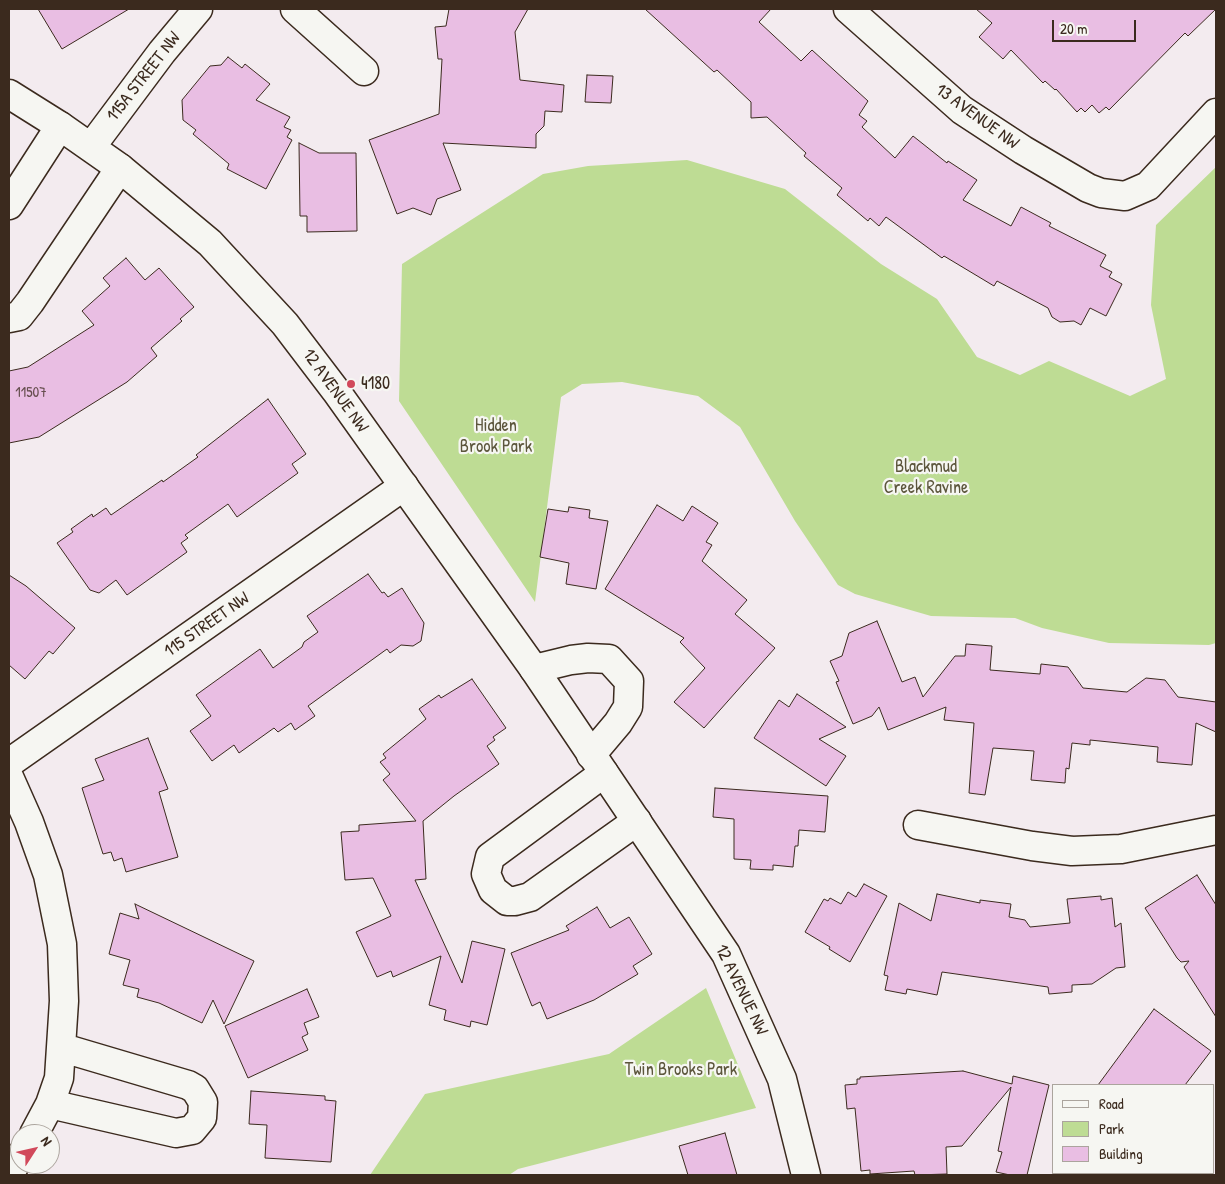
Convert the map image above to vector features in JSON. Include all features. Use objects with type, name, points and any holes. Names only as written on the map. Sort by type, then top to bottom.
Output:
[{"type":"street","name":"115A STREET NW","points":[[91,147],[162,52],[198,9]]},
{"type":"street","points":[[295,9],[364,70]]},
{"type":"street","name":"13 AVENUE NW","points":[[848,9],[931,84],[989,128],[1088,188],[1114,196],[1125,196],[1148,186],[1216,113]]},
{"type":"street","name":"12 AVENUE NW","points":[[9,94],[60,126],[120,168],[210,243],[249,282],[285,324],[336,391],[534,669],[726,954],[755,1015],[782,1079],[806,1175]]},
{"type":"street","points":[[9,205],[60,126]]},
{"type":"street","points":[[9,318],[18,316],[30,302],[120,168]]},
{"type":"street","name":"115 STREET NW","points":[[9,763],[404,486]]},
{"type":"street","points":[[534,669],[588,658],[610,659],[628,681],[628,706],[598,764],[490,857],[486,874],[493,890],[508,901],[515,901],[530,896],[637,821]]},
{"type":"street","points":[[9,777],[29,822],[48,875],[62,944],[64,1001],[59,1078],[50,1104],[39,1124]]},
{"type":"street","points":[[918,825],[1032,846],[1072,851],[1121,849],[1216,830]]},
{"type":"street","points":[[50,1104],[176,1133],[192,1130],[202,1118],[203,1102],[195,1089],[188,1085],[62,1048]]},
{"type":"green space","name":"Blackmud Creek Ravine","points":[[687,160],[785,189],[881,264],[937,299],[977,357],[1020,375],[1049,361],[1130,396],[1166,379],[1151,305],[1156,225],[1216,167],[1216,643],[1209,645],[1109,643],[1042,628],[1015,618],[931,616],[855,594],[838,585],[795,521],[740,427],[698,396],[622,382],[582,384],[561,397],[535,602],[399,401],[402,264],[543,174],[588,166]]},
{"type":"green space","name":"Twin Brooks Park","points":[[706,988],[756,1108],[518,1169],[509,1175],[370,1175],[425,1094],[609,1054]]},
{"type":"building","points":[[38,9],[129,9],[62,49]]},
{"type":"building","points":[[449,9],[528,9],[515,32],[520,80],[564,85],[562,112],[545,111],[544,126],[536,134],[536,148],[443,143],[461,190],[437,199],[431,215],[413,208],[397,214],[369,140],[439,114],[442,59],[438,59],[435,27],[446,26]]},
{"type":"building","points":[[645,9],[771,9],[759,22],[801,61],[812,50],[868,101],[859,115],[867,121],[862,127],[895,158],[913,136],[947,163],[948,161],[977,180],[963,200],[1011,226],[1021,207],[1051,223],[1049,226],[1106,255],[1100,266],[1112,272],[1109,277],[1122,284],[1106,316],[1090,308],[1081,325],[1074,321],[1060,322],[1052,317],[1048,308],[997,281],[994,286],[944,256],[942,258],[886,217],[879,226],[870,218],[868,221],[837,195],[842,188],[804,156],[806,153],[767,117],[751,118],[751,102],[717,70],[714,72]]},
{"type":"building","points":[[976,9],[1216,9],[1188,36],[1185,33],[1109,110],[1106,107],[1099,113],[1092,105],[1085,112],[1081,108],[1077,112],[1056,89],[1045,81],[1043,83],[1011,50],[1003,59],[979,37],[992,23]]},
{"type":"building","points":[[228,57],[242,68],[245,64],[270,84],[256,100],[290,117],[284,127],[291,130],[287,137],[292,140],[266,189],[227,169],[229,164],[193,134],[196,130],[183,120],[182,100],[210,66],[221,65]]},
{"type":"building","points":[[587,75],[613,76],[611,103],[585,102]]},
{"type":"building","points":[[299,143],[319,153],[356,153],[357,231],[307,232],[307,216],[300,216]]},
{"type":"building","points":[[126,258],[145,280],[159,268],[194,307],[180,319],[182,321],[151,348],[157,356],[127,382],[39,437],[9,443],[9,371],[28,367],[94,325],[82,311],[110,286],[103,278]]},
{"type":"building","points":[[268,399],[306,454],[292,464],[298,473],[237,517],[228,504],[185,535],[188,538],[181,543],[187,552],[127,595],[116,580],[99,593],[90,590],[57,543],[73,532],[71,529],[92,514],[93,517],[106,508],[111,515],[162,480],[163,482],[198,457],[196,455]]},
{"type":"building","points":[[657,505],[683,521],[692,506],[718,523],[706,542],[712,545],[702,561],[747,600],[735,614],[775,648],[704,728],[674,702],[705,668],[680,642],[684,638],[605,589]]},
{"type":"building","points":[[569,507],[590,510],[589,518],[608,521],[596,589],[566,584],[569,563],[540,557],[548,509],[568,512]]},
{"type":"building","points":[[368,574],[382,593],[384,592],[388,597],[402,588],[424,623],[421,641],[413,646],[401,645],[390,653],[387,649],[308,706],[315,716],[295,730],[291,723],[278,732],[274,728],[239,753],[234,745],[212,761],[190,731],[211,716],[196,695],[260,649],[273,668],[302,647],[304,642],[318,632],[307,616]]},
{"type":"building","points":[[9,575],[26,586],[75,628],[53,654],[49,651],[25,679],[9,665]]},
{"type":"building","points":[[877,621],[902,682],[915,677],[923,697],[955,656],[965,656],[966,644],[992,646],[990,670],[1040,674],[1041,664],[1068,667],[1083,688],[1127,692],[1146,678],[1165,680],[1178,697],[1216,702],[1216,732],[1196,723],[1192,765],[1157,762],[1158,747],[1090,740],[1090,745],[1072,743],[1069,769],[1066,768],[1065,783],[1031,780],[1034,751],[993,748],[985,795],[969,793],[974,723],[944,720],[946,707],[888,730],[879,707],[872,716],[853,724],[836,682],[839,681],[830,661],[842,656],[849,633]]},
{"type":"building","points":[[472,679],[506,728],[493,737],[495,740],[487,746],[499,764],[423,821],[426,879],[415,880],[462,983],[472,941],[505,949],[487,1025],[471,1021],[470,1027],[444,1020],[446,1010],[429,1005],[441,956],[393,977],[391,971],[377,977],[356,932],[391,916],[373,878],[345,880],[341,832],[359,831],[359,825],[416,821],[383,780],[390,774],[380,762],[386,758],[383,754],[426,719],[419,709],[439,695],[441,698]]},
{"type":"building","points":[[797,694],[846,727],[819,739],[846,756],[826,786],[754,738],[779,700],[789,707]]},
{"type":"building","points":[[148,738],[168,789],[159,792],[178,857],[126,872],[122,858],[114,861],[111,852],[103,854],[82,788],[104,780],[95,759]]},
{"type":"building","points":[[715,788],[828,796],[825,832],[799,830],[798,846],[795,846],[793,867],[773,865],[773,870],[750,869],[751,860],[734,859],[734,819],[713,817]]},
{"type":"building","points":[[1197,875],[1216,905],[1216,1017],[1184,967],[1189,961],[1181,962],[1177,958],[1145,908]]},
{"type":"building","points":[[864,884],[887,896],[850,962],[805,932],[824,899],[828,901],[830,898],[841,904],[848,892],[856,897]]},
{"type":"building","points":[[937,894],[980,903],[980,900],[1011,904],[1009,917],[1025,920],[1030,927],[1070,923],[1067,899],[1101,896],[1101,900],[1112,898],[1115,927],[1121,923],[1125,967],[1116,968],[1092,984],[1072,985],[1072,992],[1049,994],[1048,987],[942,972],[937,995],[907,989],[906,994],[885,990],[888,976],[884,975],[899,903],[931,921]]},
{"type":"building","points":[[135,904],[254,961],[224,1024],[213,1000],[202,1023],[159,1003],[137,997],[139,989],[123,985],[130,960],[109,954],[120,913],[139,919]]},
{"type":"building","points":[[597,907],[610,928],[629,917],[652,954],[633,966],[638,974],[594,1000],[547,1019],[540,1002],[532,1006],[511,953],[569,930],[566,926]]},
{"type":"building","points":[[307,989],[319,1017],[304,1023],[308,1034],[302,1037],[308,1050],[248,1078],[225,1026]]},
{"type":"building","points":[[1154,1009],[1211,1051],[1186,1084],[1099,1084]]},
{"type":"building","points":[[963,1071],[1012,1084],[1013,1076],[1049,1085],[1027,1175],[1010,1175],[996,1172],[1002,1152],[998,1151],[1011,1087],[962,1146],[946,1147],[947,1174],[915,1175],[914,1171],[870,1174],[870,1170],[861,1171],[855,1108],[847,1109],[845,1085],[857,1084],[857,1079],[860,1079],[860,1077]]},
{"type":"building","points":[[251,1091],[325,1096],[325,1100],[336,1101],[331,1162],[265,1158],[267,1125],[249,1124]]},
{"type":"building","points":[[725,1133],[737,1175],[688,1175],[679,1146]]},
{"type":"place","name":"4180","points":[[351,384]]},
{"type":"park label","name":"Hidden Brook Park","points":[[496,436]]}]
